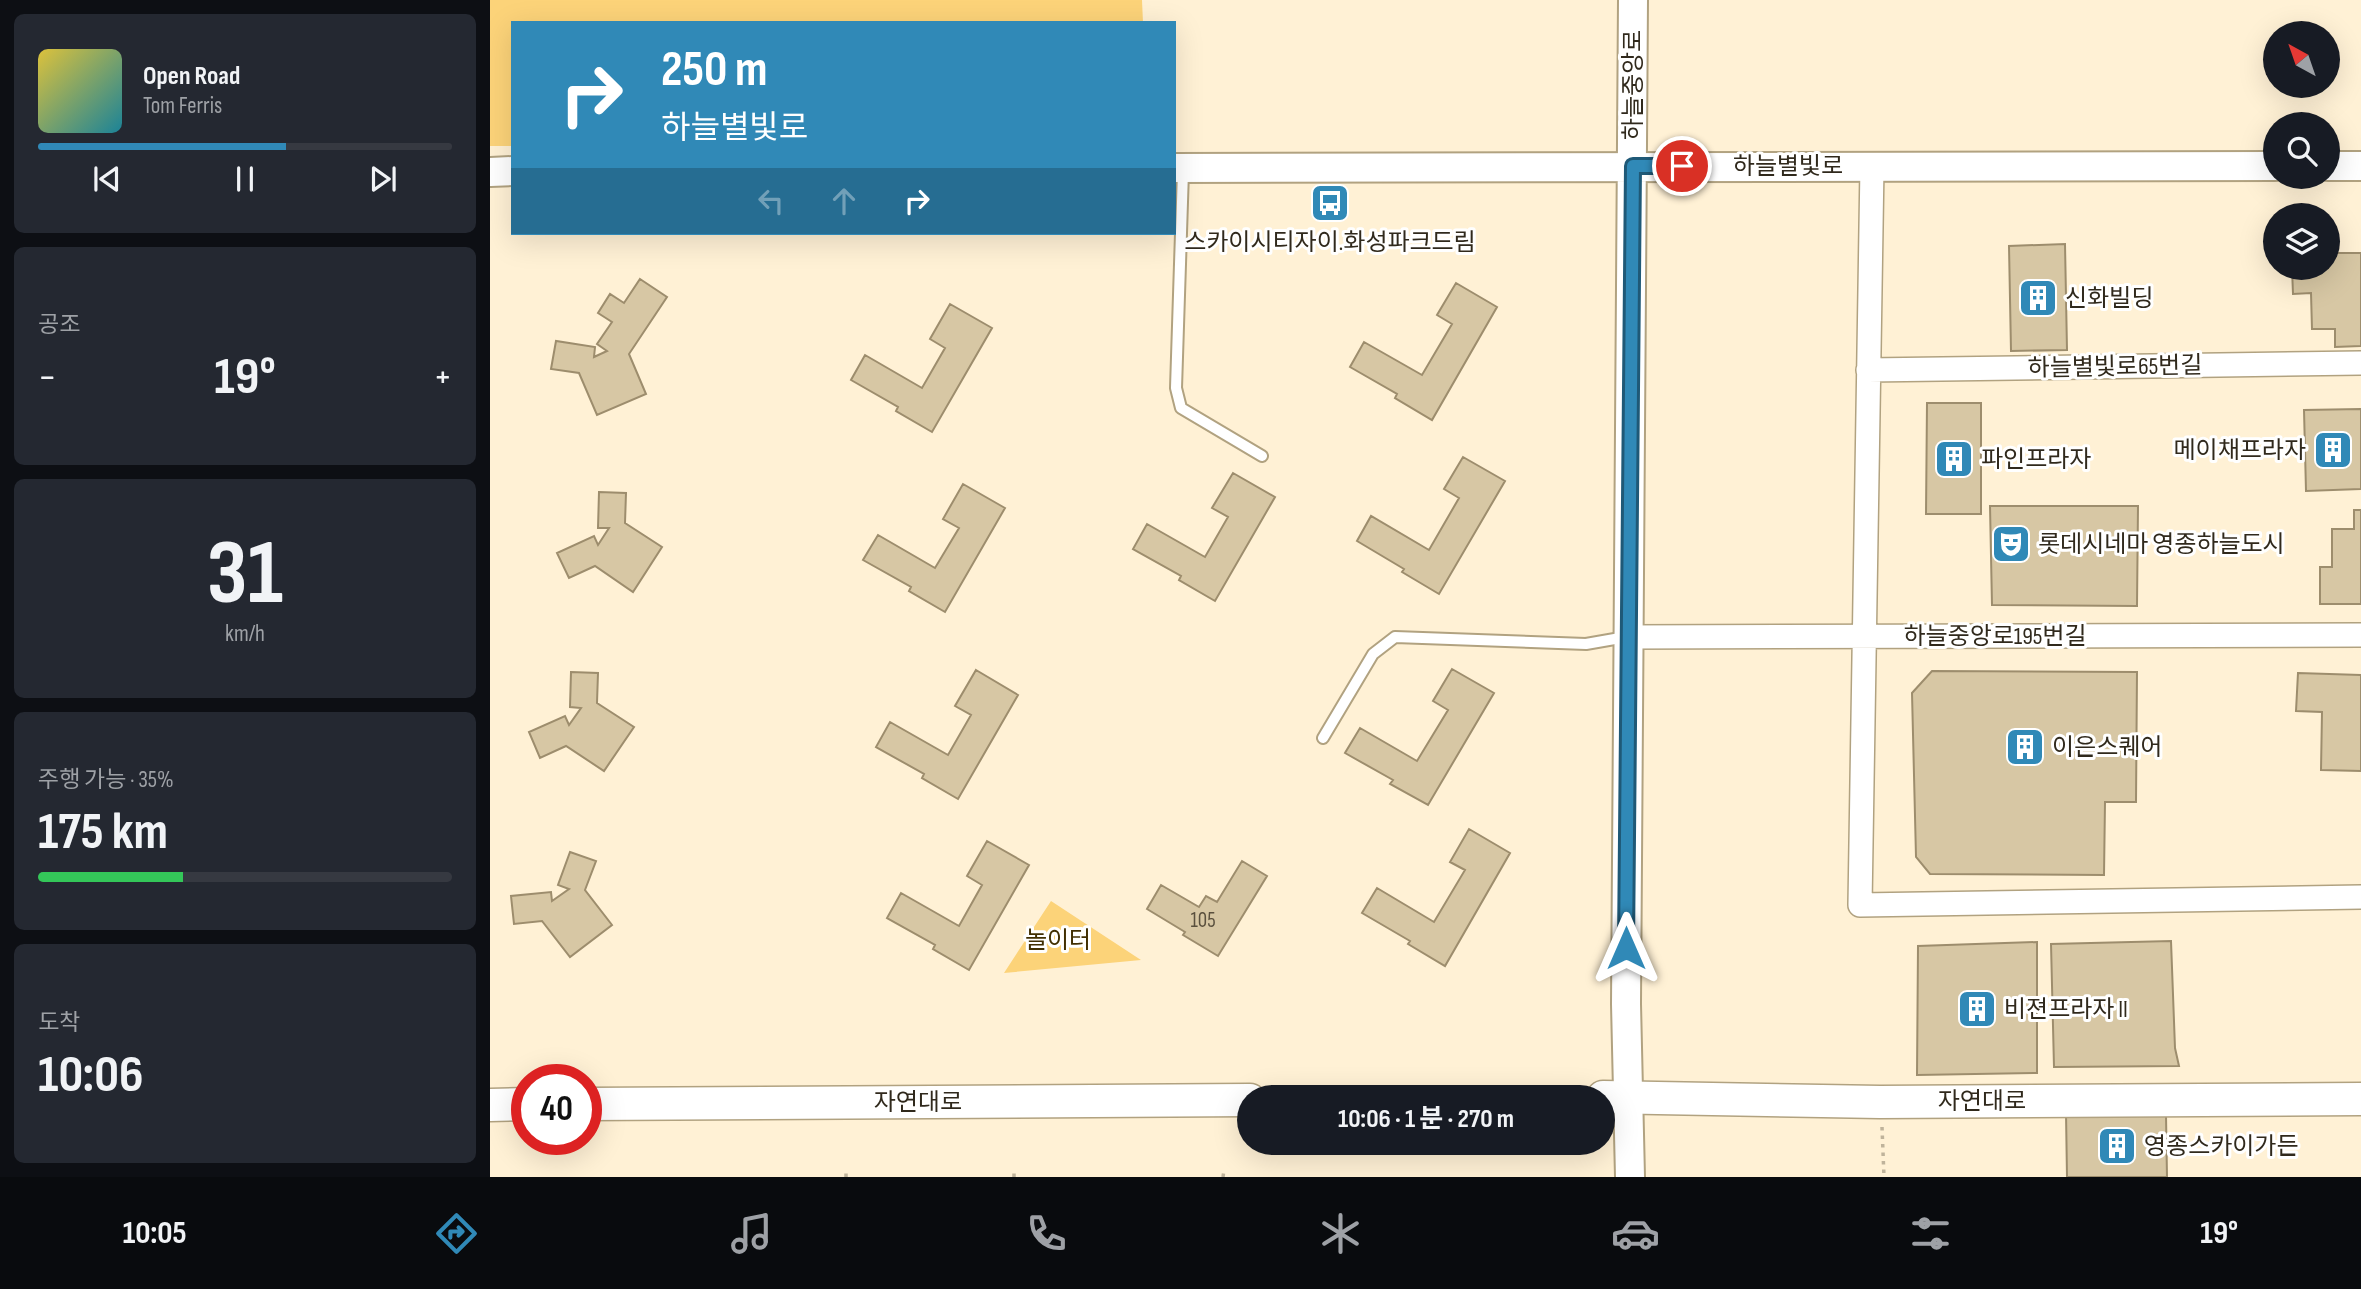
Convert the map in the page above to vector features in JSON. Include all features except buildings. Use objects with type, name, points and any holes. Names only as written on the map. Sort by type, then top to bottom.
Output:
[{"type":"main road","name":"자연대로","points":[[1616,1097],[1880,1102],[2361,1099]]},
{"type":"main road","name":"자연대로","points":[[602,1104],[1237,1100]]},
{"type":"main road","points":[[490,1105],[511,1104]]},
{"type":"street","name":"하늘중앙로","points":[[1630,1177],[1616,1097],[1626,1004],[1633,0]]},
{"type":"street","points":[[1872,166],[1860,905],[2361,897]]},
{"type":"street","name":"하늘별빛로","points":[[1179,168],[2263,166]]},
{"type":"street","points":[[2340,166],[2361,166]]},
{"type":"street","points":[[490,172],[511,172]]},
{"type":"street","name":"하늘별빛로65번길","points":[[1868,370],[2361,363]]},
{"type":"street","name":"하늘중앙로195번길","points":[[1629,636],[2361,635]]},
{"type":"lane","points":[[1179,168],[1176,388],[1181,408],[1262,456]]},
{"type":"lane","points":[[1323,738],[1373,654],[1395,637],[1586,644],[1629,636]]},
{"type":"path","points":[[1880,1102],[1884,1177]]},
{"type":"path","points":[[1014,1170],[1014,1177]]},
{"type":"path","points":[[1223,1177],[1224,1170]]},
{"type":"path","points":[[846,1171],[846,1177]]},
{"type":"green space","points":[[490,0],[1142,0],[1143,21],[511,21],[511,146],[490,146]]},
{"type":"green space","name":"놀이터","points":[[1051,901],[1141,960],[1004,973]]},
{"type":"place","name":"스카이시티자이.화성파크드림","points":[[1330,203]]},
{"type":"place","name":"신화빌딩","points":[[2038,298]]},
{"type":"place","name":"메이채프라자","points":[[2333,450]]},
{"type":"place","name":"파인프라자","points":[[1954,459]]},
{"type":"place","name":"롯데시네마 영종하늘도시","points":[[2011,544]]},
{"type":"place","name":"이은스퀘어","points":[[2025,747]]},
{"type":"place","name":"비젼프라자 II","points":[[1977,1009]]},
{"type":"place","name":"영종스카이가든","points":[[2117,1146]]},
{"type":"route","points":[[1626,948],[1633,166],[1682,166]]}]
